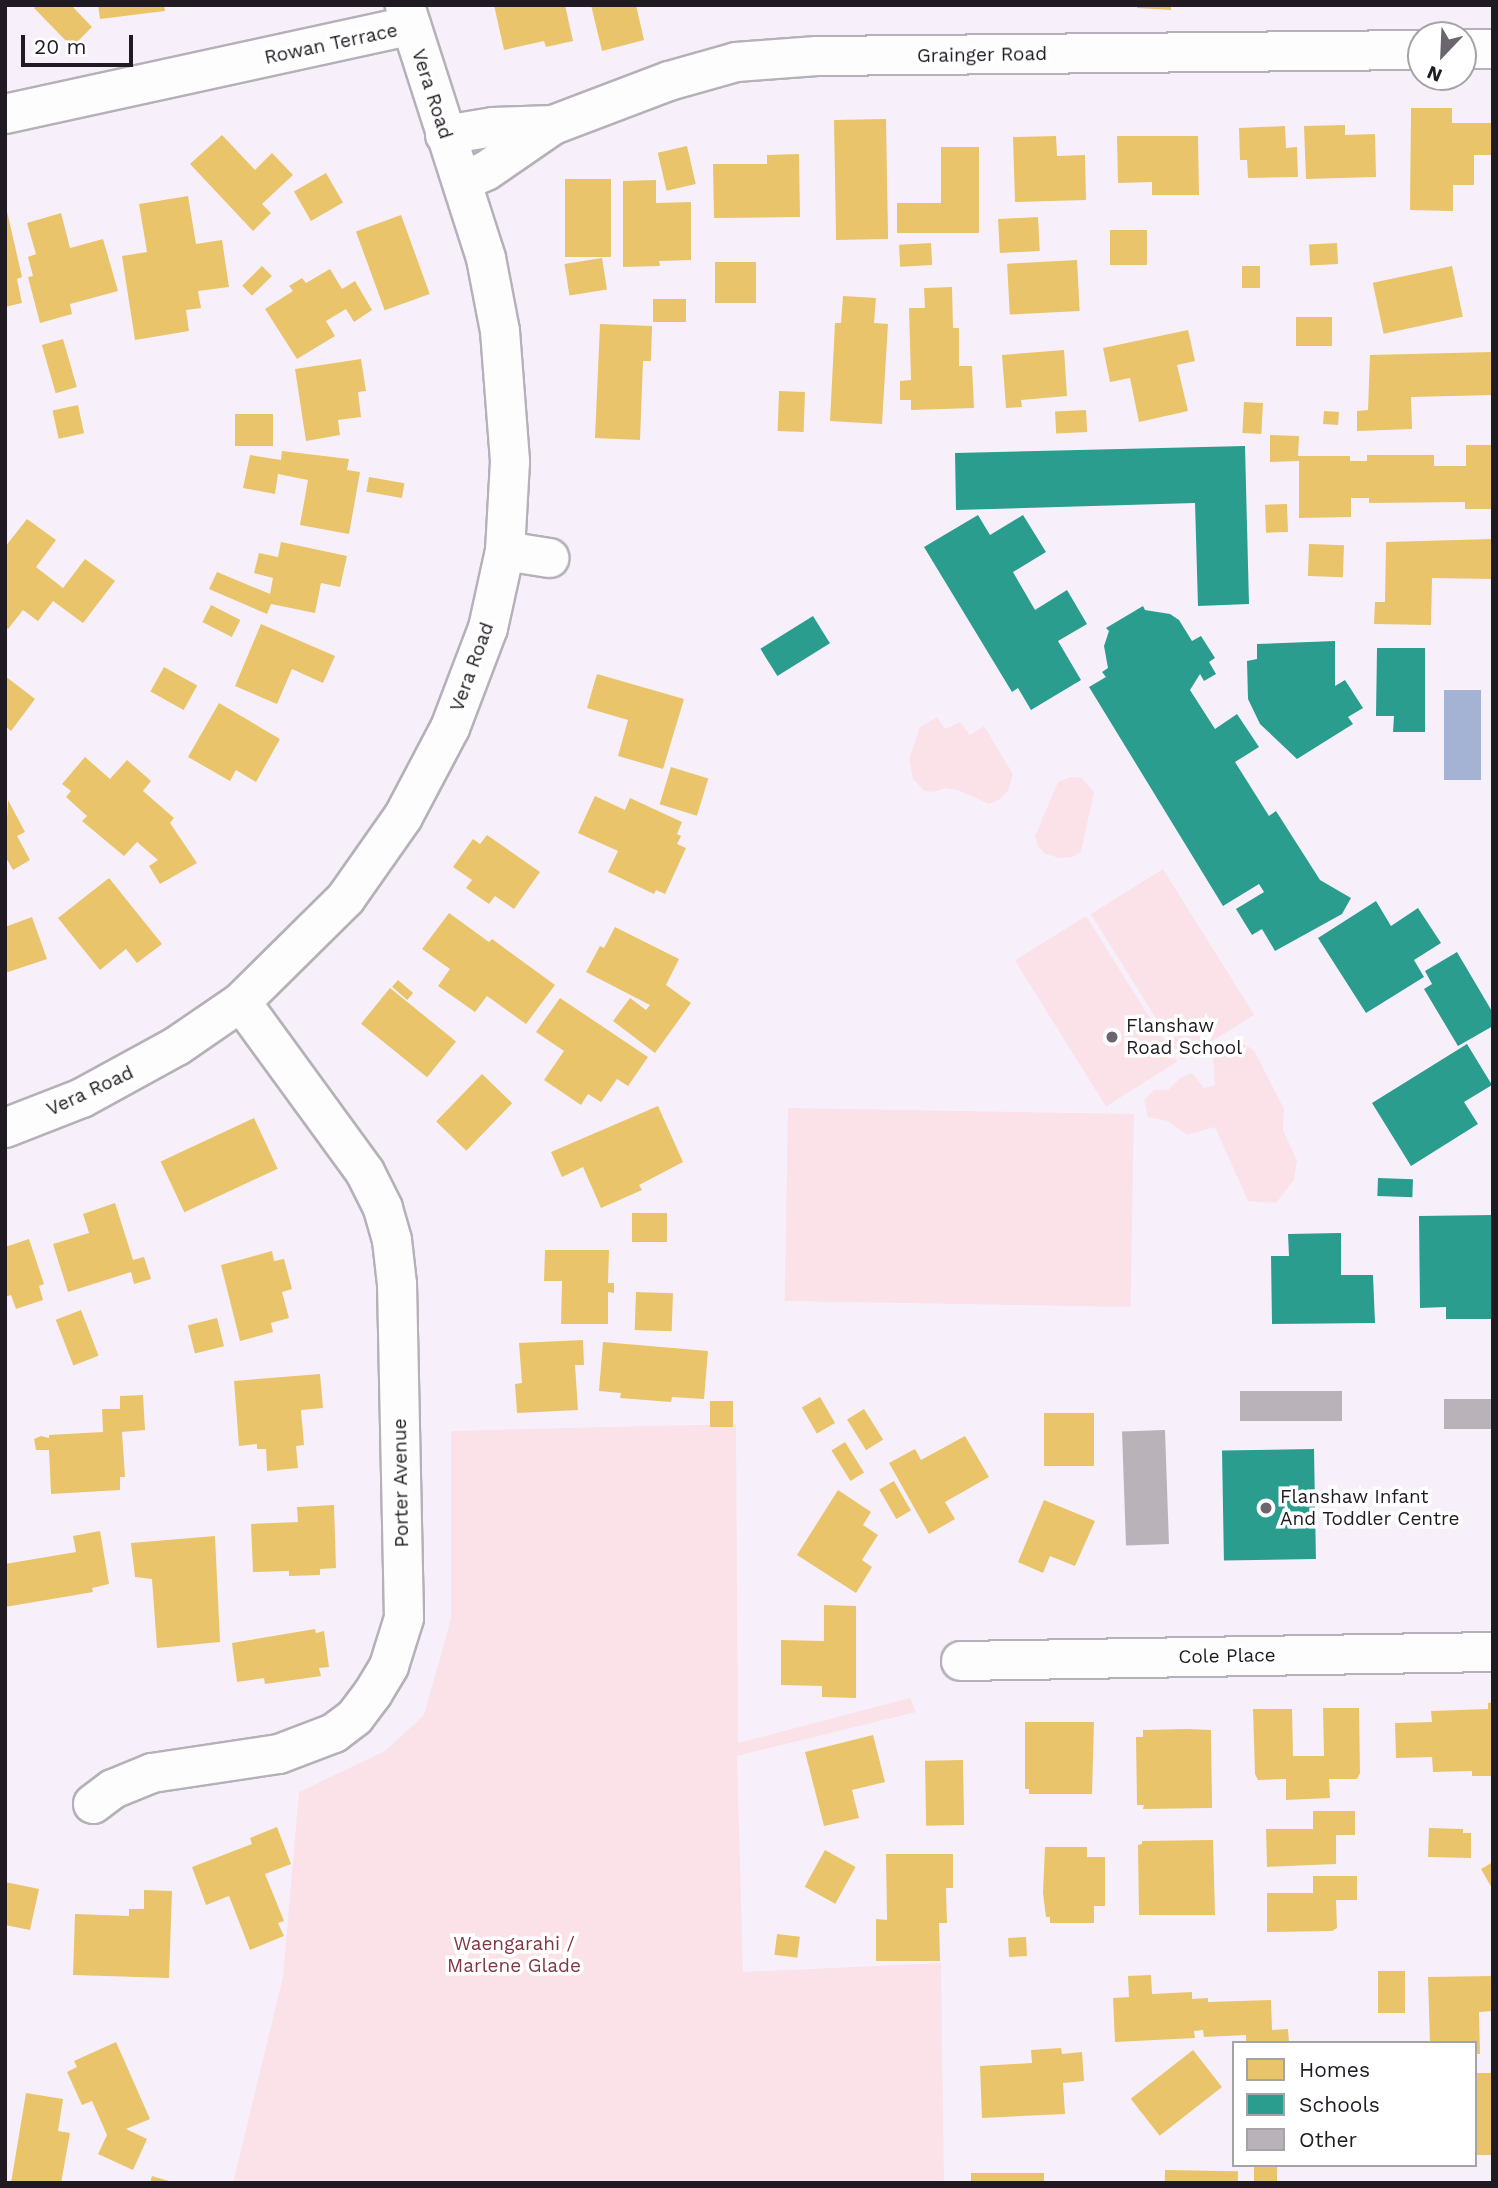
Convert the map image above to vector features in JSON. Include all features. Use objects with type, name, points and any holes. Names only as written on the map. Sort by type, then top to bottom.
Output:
[{"type":"street","name":"Rowan Terrace","points":[[5,114],[408,16]]},
{"type":"street","name":"Vera Road","points":[[5,1128],[82,1098],[169,1051],[241,1002],[346,898],[403,817],[450,728],[488,628],[505,551],[510,461],[500,331],[486,258],[408,16]]},
{"type":"street","name":"Grainger Road","points":[[462,182],[486,171],[553,125],[669,81],[736,62],[817,57],[1407,50]]},
{"type":"street","name":"Grainger Road","points":[[445,135],[493,127],[553,125]]},
{"type":"street","points":[[505,551],[549,558]]},
{"type":"street","name":"Porter Avenue","points":[[93,1804],[113,1789],[152,1773],[279,1754],[334,1733],[355,1717],[373,1693],[389,1666],[404,1618],[397,1284],[392,1240],[383,1208],[365,1172],[241,1002]]},
{"type":"street","name":"Cole Place","points":[[961,1661],[1493,1652]]},
{"type":"green space","points":[[937,717],[945,729],[960,722],[970,735],[984,726],[1013,774],[1008,791],[1000,799],[989,804],[958,790],[945,788],[935,792],[925,791],[913,779],[909,759],[920,727]]},
{"type":"green space","points":[[1071,777],[1082,778],[1094,792],[1081,852],[1072,857],[1060,858],[1045,854],[1038,846],[1035,836],[1058,782]]},
{"type":"green space","points":[[1163,869],[1254,1015],[1182,1060],[1091,914]]},
{"type":"green space","points":[[1086,916],[1177,1062],[1106,1106],[1015,961]]},
{"type":"green space","points":[[1240,1042],[1254,1050],[1284,1109],[1283,1130],[1297,1161],[1294,1180],[1276,1203],[1248,1201],[1215,1127],[1187,1135],[1168,1121],[1148,1117],[1144,1100],[1154,1090],[1168,1090],[1180,1078],[1192,1073],[1204,1088],[1215,1085],[1213,1056]]},
{"type":"green space","points":[[788,1108],[1134,1114],[1131,1307],[785,1301]]},
{"type":"green space","name":"Waengarahi / Marlene Glade","points":[[736,1424],[738,1743],[910,1698],[916,1712],[737,1756],[743,1972],[941,1963],[944,2183],[233,2183],[283,1977],[299,1792],[385,1751],[424,1715],[451,1619],[451,1431]]},
{"type":"water","points":[[1444,690],[1481,690],[1481,780],[1444,780]]},
{"type":"building: Homes","points":[[37,5],[71,5],[92,27],[72,47],[34,8]]},
{"type":"building: Homes","points":[[98,5],[164,5],[165,11],[100,19]]},
{"type":"building: Homes","points":[[494,5],[565,5],[573,41],[546,47],[544,41],[504,50]]},
{"type":"building: Homes","points":[[591,5],[636,5],[644,40],[602,51]]},
{"type":"building: Homes","points":[[1137,5],[1171,5],[1171,10],[1137,8]]},
{"type":"building: Homes","points":[[1411,108],[1452,108],[1452,123],[1493,123],[1493,155],[1474,155],[1474,185],[1453,185],[1453,211],[1410,210]]},
{"type":"building: Homes","points":[[886,119],[888,239],[836,240],[834,120]]},
{"type":"building: Homes","points":[[1345,125],[1345,135],[1375,134],[1376,177],[1306,179],[1304,126]]},
{"type":"building: Homes","points":[[1285,126],[1286,148],[1297,147],[1298,177],[1248,178],[1247,160],[1240,160],[1239,128]]},
{"type":"building: Homes","points":[[222,135],[255,170],[272,153],[293,175],[262,204],[271,213],[253,231],[190,164]]},
{"type":"building: Homes","points":[[1056,136],[1057,156],[1085,155],[1086,200],[1015,202],[1013,137]]},
{"type":"building: Homes","points":[[1117,136],[1198,136],[1199,195],[1152,195],[1152,182],[1118,183]]},
{"type":"building: Homes","points":[[687,146],[696,184],[667,191],[658,153]]},
{"type":"building: Homes","points":[[941,147],[979,147],[979,233],[897,233],[897,203],[941,203]]},
{"type":"building: Homes","points":[[799,154],[800,217],[714,218],[713,164],[767,164],[767,155]]},
{"type":"building: Homes","points":[[326,173],[343,202],[311,221],[294,192]]},
{"type":"building: Homes","points":[[565,179],[611,179],[611,257],[565,257]]},
{"type":"building: Homes","points":[[656,180],[656,203],[691,202],[691,260],[659,261],[660,266],[623,267],[623,181]]},
{"type":"building: Homes","points":[[188,196],[196,244],[222,240],[229,287],[198,291],[201,308],[186,310],[189,331],[135,340],[122,256],[147,252],[139,204]]},
{"type":"building: Homes","points":[[6,207],[22,277],[17,279],[22,303],[5,307]]},
{"type":"building: Homes","points":[[61,213],[70,248],[103,239],[118,291],[70,304],[72,314],[40,323],[28,277],[33,276],[28,257],[36,254],[27,223]]},
{"type":"building: Homes","points":[[401,215],[430,294],[385,310],[356,231]]},
{"type":"building: Homes","points":[[1038,217],[1040,251],[1000,253],[998,219]]},
{"type":"building: Homes","points":[[1110,230],[1147,230],[1147,265],[1110,265]]},
{"type":"building: Homes","points":[[931,243],[932,265],[900,267],[899,245]]},
{"type":"building: Homes","points":[[1337,243],[1338,264],[1310,265],[1309,244]]},
{"type":"building: Homes","points":[[602,258],[607,290],[569,296],[564,264]]},
{"type":"building: Homes","points":[[1077,260],[1080,311],[1010,315],[1007,264]]},
{"type":"building: Homes","points":[[715,262],[756,262],[756,303],[715,303]]},
{"type":"building: Homes","points":[[262,266],[272,276],[252,296],[242,286]]},
{"type":"building: Homes","points":[[1242,266],[1260,266],[1260,288],[1242,288]]},
{"type":"building: Homes","points":[[1452,266],[1463,317],[1384,334],[1373,283]]},
{"type":"building: Homes","points":[[330,269],[342,289],[355,281],[372,310],[354,322],[346,309],[326,321],[335,336],[297,359],[265,309],[293,291],[289,286],[302,278],[306,283]]},
{"type":"building: Homes","points":[[952,287],[953,328],[959,328],[959,366],[972,366],[974,408],[911,410],[911,400],[900,400],[900,381],[911,380],[909,308],[925,308],[924,288]]},
{"type":"building: Homes","points":[[843,296],[876,298],[874,323],[888,324],[882,424],[830,421],[835,323],[841,323]]},
{"type":"building: Homes","points":[[653,299],[686,299],[686,322],[653,322]]},
{"type":"building: Homes","points":[[1296,317],[1332,317],[1332,346],[1296,346]]},
{"type":"building: Homes","points":[[600,324],[652,326],[651,361],[643,361],[640,440],[595,438]]},
{"type":"building: Homes","points":[[1188,330],[1195,361],[1177,365],[1188,411],[1139,422],[1130,378],[1110,382],[1103,348]]},
{"type":"building: Homes","points":[[63,339],[77,387],[56,393],[42,345]]},
{"type":"building: Homes","points":[[1064,350],[1067,396],[1021,400],[1022,407],[1006,408],[1002,355]]},
{"type":"building: Homes","points":[[1491,352],[1492,395],[1411,397],[1412,429],[1357,431],[1357,411],[1368,410],[1370,355]]},
{"type":"building: Homes","points":[[361,359],[366,391],[358,392],[361,417],[338,420],[340,435],[306,441],[295,369]]},
{"type":"building: Homes","points":[[779,391],[805,392],[804,432],[778,431]]},
{"type":"building: Homes","points":[[1244,402],[1263,403],[1261,434],[1242,433]]},
{"type":"building: Homes","points":[[78,405],[84,433],[59,439],[53,410]]},
{"type":"building: Homes","points":[[1086,410],[1087,432],[1056,434],[1055,412]]},
{"type":"building: Homes","points":[[1324,411],[1339,412],[1338,425],[1323,424]]},
{"type":"building: Homes","points":[[235,414],[273,414],[273,446],[235,446]]},
{"type":"building: Homes","points":[[1270,435],[1299,436],[1298,456],[1350,456],[1350,461],[1367,461],[1367,455],[1434,455],[1434,466],[1466,466],[1466,445],[1493,445],[1493,509],[1465,509],[1465,502],[1369,503],[1369,498],[1351,498],[1351,517],[1299,518],[1299,461],[1270,462]]},
{"type":"building: Homes","points":[[282,451],[349,459],[347,470],[360,472],[349,534],[300,525],[308,480],[278,474],[275,494],[243,488],[250,455],[281,460]]},
{"type":"building: Homes","points":[[369,477],[404,483],[402,498],[366,492]]},
{"type":"building: Homes","points":[[1287,504],[1288,532],[1266,533],[1265,505]]},
{"type":"building: Homes","points":[[27,519],[56,540],[36,567],[63,588],[85,559],[115,581],[83,623],[53,601],[38,621],[23,610],[8,629],[5,626],[5,547]]},
{"type":"building: Homes","points":[[1493,539],[1493,579],[1432,578],[1431,625],[1374,624],[1375,602],[1385,602],[1386,542]]},
{"type":"building: Homes","points":[[281,542],[347,556],[340,587],[321,583],[315,613],[271,604],[267,614],[209,589],[217,572],[270,594],[273,578],[254,573],[259,553],[278,557]]},
{"type":"building: Homes","points":[[1309,544],[1344,545],[1343,577],[1308,576]]},
{"type":"building: Homes","points":[[211,605],[240,620],[232,637],[202,622]]},
{"type":"building: Homes","points":[[261,624],[335,656],[323,683],[292,669],[277,704],[235,686]]},
{"type":"building: Homes","points":[[164,667],[197,685],[184,710],[150,691]]},
{"type":"building: Homes","points":[[597,674],[684,699],[663,769],[618,756],[628,720],[587,708]]},
{"type":"building: Homes","points":[[5,676],[35,699],[11,731],[5,726]]},
{"type":"building: Homes","points":[[219,703],[280,739],[256,782],[236,770],[230,781],[188,757]]},
{"type":"building: Homes","points":[[85,757],[110,779],[127,760],[151,781],[143,791],[174,818],[170,823],[197,863],[160,884],[149,866],[158,860],[137,842],[124,856],[82,821],[87,816],[66,797],[71,791],[62,784]]},
{"type":"building: Homes","points":[[671,767],[708,778],[697,816],[660,804]]},
{"type":"building: Homes","points":[[595,796],[625,810],[630,798],[682,822],[677,834],[681,836],[677,844],[686,848],[665,894],[656,890],[654,894],[608,872],[618,851],[578,833]]},
{"type":"building: Homes","points":[[8,800],[25,832],[17,836],[30,860],[13,870],[5,856]]},
{"type":"building: Homes","points":[[487,835],[540,872],[514,909],[495,896],[489,904],[466,888],[472,880],[453,867],[473,839],[480,844]]},
{"type":"building: Homes","points":[[109,878],[162,944],[137,963],[126,949],[100,970],[58,918]]},
{"type":"building: Homes","points":[[449,913],[489,942],[492,939],[555,985],[526,1024],[487,996],[475,1012],[438,986],[450,969],[422,949]]},
{"type":"building: Homes","points":[[32,917],[47,959],[5,973],[5,927]]},
{"type":"building: Homes","points":[[615,927],[679,959],[666,985],[691,1003],[655,1053],[613,1021],[630,998],[646,1010],[650,1005],[586,972],[600,946],[604,948]]},
{"type":"building: Homes","points":[[398,980],[413,993],[407,1000],[392,987]]},
{"type":"building: Homes","points":[[390,988],[456,1041],[427,1077],[361,1024]]},
{"type":"building: Homes","points":[[560,998],[648,1057],[628,1086],[617,1079],[601,1102],[588,1094],[581,1105],[544,1080],[564,1051],[536,1032]]},
{"type":"building: Homes","points":[[482,1074],[512,1103],[466,1151],[436,1121]]},
{"type":"building: Homes","points":[[658,1106],[683,1162],[639,1185],[642,1190],[601,1208],[583,1167],[562,1177],[551,1152]]},
{"type":"building: Homes","points":[[254,1118],[278,1169],[184,1212],[161,1162]]},
{"type":"building: Homes","points":[[115,1203],[133,1260],[144,1257],[151,1279],[134,1284],[131,1272],[68,1292],[53,1244],[89,1233],[83,1214]]},
{"type":"building: Homes","points":[[632,1213],[667,1213],[667,1242],[632,1242]]},
{"type":"building: Homes","points":[[29,1239],[44,1284],[39,1286],[43,1300],[16,1309],[11,1295],[5,1297],[5,1247]]},
{"type":"building: Homes","points":[[545,1250],[609,1250],[608,1283],[614,1283],[614,1293],[608,1292],[608,1324],[561,1324],[562,1281],[544,1281]]},
{"type":"building: Homes","points":[[272,1251],[274,1261],[284,1259],[292,1289],[282,1292],[289,1318],[271,1323],[273,1332],[240,1341],[221,1265]]},
{"type":"building: Homes","points":[[636,1292],[673,1293],[672,1331],[635,1330]]},
{"type":"building: Homes","points":[[81,1310],[99,1356],[73,1365],[56,1320]]},
{"type":"building: Homes","points":[[217,1318],[224,1346],[195,1353],[188,1325]]},
{"type":"building: Homes","points":[[583,1340],[584,1365],[575,1365],[578,1410],[517,1413],[515,1384],[522,1383],[519,1343]]},
{"type":"building: Homes","points":[[603,1342],[708,1351],[704,1399],[672,1397],[671,1402],[620,1398],[621,1393],[599,1391]]},
{"type":"building: Homes","points":[[320,1374],[323,1408],[301,1410],[304,1445],[296,1446],[298,1468],[267,1471],[266,1449],[257,1449],[257,1444],[239,1446],[234,1381]]},
{"type":"building: Homes","points":[[143,1395],[145,1430],[122,1432],[125,1477],[120,1477],[120,1490],[51,1494],[49,1450],[36,1450],[34,1439],[41,1436],[49,1438],[49,1435],[103,1432],[102,1409],[120,1409],[120,1396]]},
{"type":"building: Homes","points":[[820,1397],[835,1423],[817,1433],[802,1408]]},
{"type":"building: Homes","points":[[710,1401],[733,1401],[733,1427],[710,1427]]},
{"type":"building: Homes","points":[[864,1409],[883,1440],[866,1450],[847,1420]]},
{"type":"building: Homes","points":[[1044,1413],[1094,1413],[1094,1466],[1044,1466]]},
{"type":"building: Homes","points":[[965,1436],[989,1477],[945,1502],[955,1519],[929,1534],[889,1463],[915,1449],[921,1460]]},
{"type":"building: Homes","points":[[845,1442],[864,1473],[851,1481],[831,1450]]},
{"type":"building: Homes","points":[[894,1481],[911,1510],[896,1519],[879,1490]]},
{"type":"building: Homes","points":[[838,1490],[871,1512],[863,1525],[878,1535],[862,1560],[872,1567],[856,1593],[797,1555]]},
{"type":"building: Homes","points":[[1044,1500],[1095,1521],[1075,1566],[1050,1556],[1043,1573],[1018,1562]]},
{"type":"building: Homes","points":[[334,1505],[336,1568],[320,1569],[320,1575],[289,1576],[289,1571],[253,1572],[251,1524],[298,1522],[297,1507]]},
{"type":"building: Homes","points":[[100,1531],[109,1584],[92,1588],[93,1592],[5,1607],[5,1564],[76,1552],[73,1536]]},
{"type":"building: Homes","points":[[215,1536],[220,1642],[157,1648],[152,1579],[135,1577],[131,1543]]},
{"type":"building: Homes","points":[[824,1605],[856,1606],[856,1698],[822,1697],[822,1686],[781,1685],[781,1640],[824,1641]]},
{"type":"building: Homes","points":[[315,1629],[316,1633],[324,1631],[329,1667],[319,1668],[321,1676],[265,1684],[264,1678],[237,1682],[232,1643]]},
{"type":"building: Homes","points":[[1493,1702],[1493,1776],[1472,1776],[1472,1771],[1433,1772],[1432,1757],[1396,1758],[1395,1723],[1432,1722],[1431,1711],[1488,1709],[1488,1703]]},
{"type":"building: Homes","points":[[1323,1708],[1359,1708],[1360,1773],[1357,1779],[1329,1779],[1330,1798],[1286,1800],[1286,1779],[1258,1780],[1255,1774],[1253,1709],[1292,1709],[1293,1756],[1324,1756]]},
{"type":"building: Homes","points":[[1025,1722],[1094,1722],[1092,1794],[1029,1794],[1029,1789],[1025,1789]]},
{"type":"building: Homes","points":[[1143,1730],[1211,1730],[1212,1808],[1143,1809],[1144,1805],[1137,1805],[1136,1737],[1143,1737]]},
{"type":"building: Homes","points":[[873,1735],[885,1782],[852,1790],[859,1818],[824,1826],[805,1752]]},
{"type":"building: Homes","points":[[963,1760],[964,1825],[926,1826],[925,1761]]},
{"type":"building: Homes","points":[[1313,1811],[1355,1811],[1355,1835],[1336,1835],[1336,1864],[1267,1867],[1266,1829],[1313,1829]]},
{"type":"building: Homes","points":[[277,1827],[291,1864],[265,1874],[284,1921],[278,1923],[284,1936],[250,1950],[229,1896],[206,1905],[192,1867],[252,1844],[250,1838]]},
{"type":"building: Homes","points":[[1429,1828],[1463,1829],[1463,1833],[1471,1833],[1471,1858],[1428,1857]]},
{"type":"building: Homes","points":[[1213,1840],[1215,1915],[1139,1915],[1138,1845],[1142,1844],[1142,1841]]},
{"type":"building: Homes","points":[[1045,1847],[1087,1847],[1087,1857],[1105,1857],[1105,1906],[1094,1906],[1094,1923],[1050,1923],[1050,1917],[1046,1917],[1043,1893]]},
{"type":"building: Homes","points":[[825,1850],[856,1867],[835,1904],[805,1887]]},
{"type":"building: Homes","points":[[886,1854],[953,1854],[953,1888],[946,1888],[947,1923],[939,1923],[940,1961],[876,1961],[876,1919],[887,1920]]},
{"type":"building: Homes","points":[[1493,1862],[1493,1890],[1481,1869]]},
{"type":"building: Homes","points":[[1313,1876],[1357,1876],[1357,1900],[1336,1900],[1337,1928],[1332,1931],[1267,1932],[1267,1893],[1313,1893]]},
{"type":"building: Homes","points":[[5,1882],[39,1889],[30,1930],[5,1925]]},
{"type":"building: Homes","points":[[144,1890],[172,1891],[169,1978],[73,1975],[75,1914],[129,1916],[129,1909],[144,1909]]},
{"type":"building: Homes","points":[[777,1934],[800,1937],[797,1958],[774,1955]]},
{"type":"building: Homes","points":[[1026,1937],[1027,1956],[1009,1957],[1008,1938]]},
{"type":"building: Homes","points":[[1378,1971],[1405,1971],[1405,2013],[1378,2013]]},
{"type":"building: Homes","points":[[1151,1975],[1152,1994],[1192,1992],[1192,1999],[1208,1998],[1208,2002],[1271,2000],[1272,2030],[1288,2029],[1289,2041],[1246,2041],[1246,2035],[1204,2037],[1203,2030],[1194,2031],[1195,2038],[1115,2042],[1113,1998],[1129,1997],[1128,1976]]},
{"type":"building: Homes","points":[[1493,1976],[1493,2011],[1479,2012],[1480,2054],[1477,2054],[1477,2041],[1430,2041],[1428,1977]]},
{"type":"building: Homes","points":[[116,2042],[150,2119],[126,2129],[147,2139],[133,2170],[98,2154],[107,2135],[92,2101],[82,2105],[67,2072],[77,2067],[74,2061]]},
{"type":"building: Homes","points":[[1061,2048],[1062,2054],[1082,2052],[1084,2081],[1063,2083],[1065,2114],[982,2118],[980,2066],[1032,2063],[1031,2050]]},
{"type":"building: Homes","points":[[1193,2050],[1222,2087],[1160,2136],[1131,2099]]},
{"type":"building: Homes","points":[[1477,2073],[1493,2073],[1493,2155],[1477,2155]]},
{"type":"building: Homes","points":[[26,2093],[63,2099],[58,2131],[70,2133],[61,2183],[11,2183]]},
{"type":"building: Homes","points":[[1254,2167],[1277,2167],[1277,2183],[1254,2183]]},
{"type":"building: Homes","points":[[1165,2170],[1238,2171],[1238,2183],[1165,2183]]},
{"type":"building: Homes","points":[[971,2173],[1044,2173],[1044,2183],[971,2183]]},
{"type":"building: Homes","points":[[152,2176],[172,2182],[172,2183],[150,2183]]},
{"type":"building: Schools","points":[[1245,446],[1249,604],[1198,606],[1195,503],[956,510],[955,453]]},
{"type":"building: Schools","points":[[978,515],[990,535],[1023,515],[1046,552],[1013,572],[1035,610],[1067,590],[1087,624],[1058,641],[1081,680],[1031,710],[1018,688],[1012,692],[924,547]]},
{"type":"building: Schools","points":[[1143,606],[1145,610],[1170,614],[1179,620],[1192,641],[1201,636],[1215,658],[1209,662],[1216,674],[1204,681],[1200,674],[1190,690],[1215,729],[1237,714],[1259,747],[1235,762],[1269,816],[1276,811],[1320,880],[1351,898],[1342,914],[1275,951],[1262,929],[1252,935],[1236,909],[1264,892],[1259,884],[1223,906],[1089,687],[1106,677],[1102,672],[1108,668],[1104,646],[1109,631],[1106,628]]},
{"type":"building: Schools","points":[[813,616],[830,643],[777,676],[760,649]]},
{"type":"building: Schools","points":[[1335,641],[1335,686],[1345,680],[1363,708],[1348,717],[1353,724],[1297,759],[1260,724],[1248,699],[1247,661],[1257,659],[1257,644]]},
{"type":"building: Schools","points":[[1377,648],[1425,648],[1425,732],[1393,732],[1394,716],[1376,716]]},
{"type":"building: Schools","points":[[1376,901],[1391,926],[1418,908],[1441,943],[1414,960],[1424,977],[1366,1013],[1318,938]]},
{"type":"building: Schools","points":[[1457,952],[1493,1013],[1493,1026],[1458,1046],[1424,989],[1432,984],[1425,971]]},
{"type":"building: Schools","points":[[1467,1044],[1492,1085],[1464,1102],[1478,1124],[1411,1166],[1372,1103]]},
{"type":"building: Schools","points":[[1378,1178],[1413,1179],[1412,1197],[1377,1196]]},
{"type":"building: Schools","points":[[1493,1215],[1493,1319],[1446,1319],[1446,1307],[1420,1308],[1419,1216]]},
{"type":"building: Schools","points":[[1341,1233],[1341,1275],[1373,1275],[1375,1323],[1272,1324],[1271,1256],[1289,1256],[1288,1234]]},
{"type":"building: Schools","points":[[1314,1449],[1316,1559],[1224,1561],[1222,1451]]},
{"type":"building: Other","points":[[1240,1391],[1342,1391],[1342,1421],[1240,1421]]},
{"type":"building: Other","points":[[1444,1399],[1493,1399],[1493,1429],[1444,1429]]},
{"type":"building: Other","points":[[1165,1430],[1169,1544],[1126,1545],[1122,1432]]},
{"type":"place","name":"Flanshaw Road School","points":[[1112,1037]]},
{"type":"place","name":"Flanshaw Infant And Toddler Centre","points":[[1266,1508]]}]
